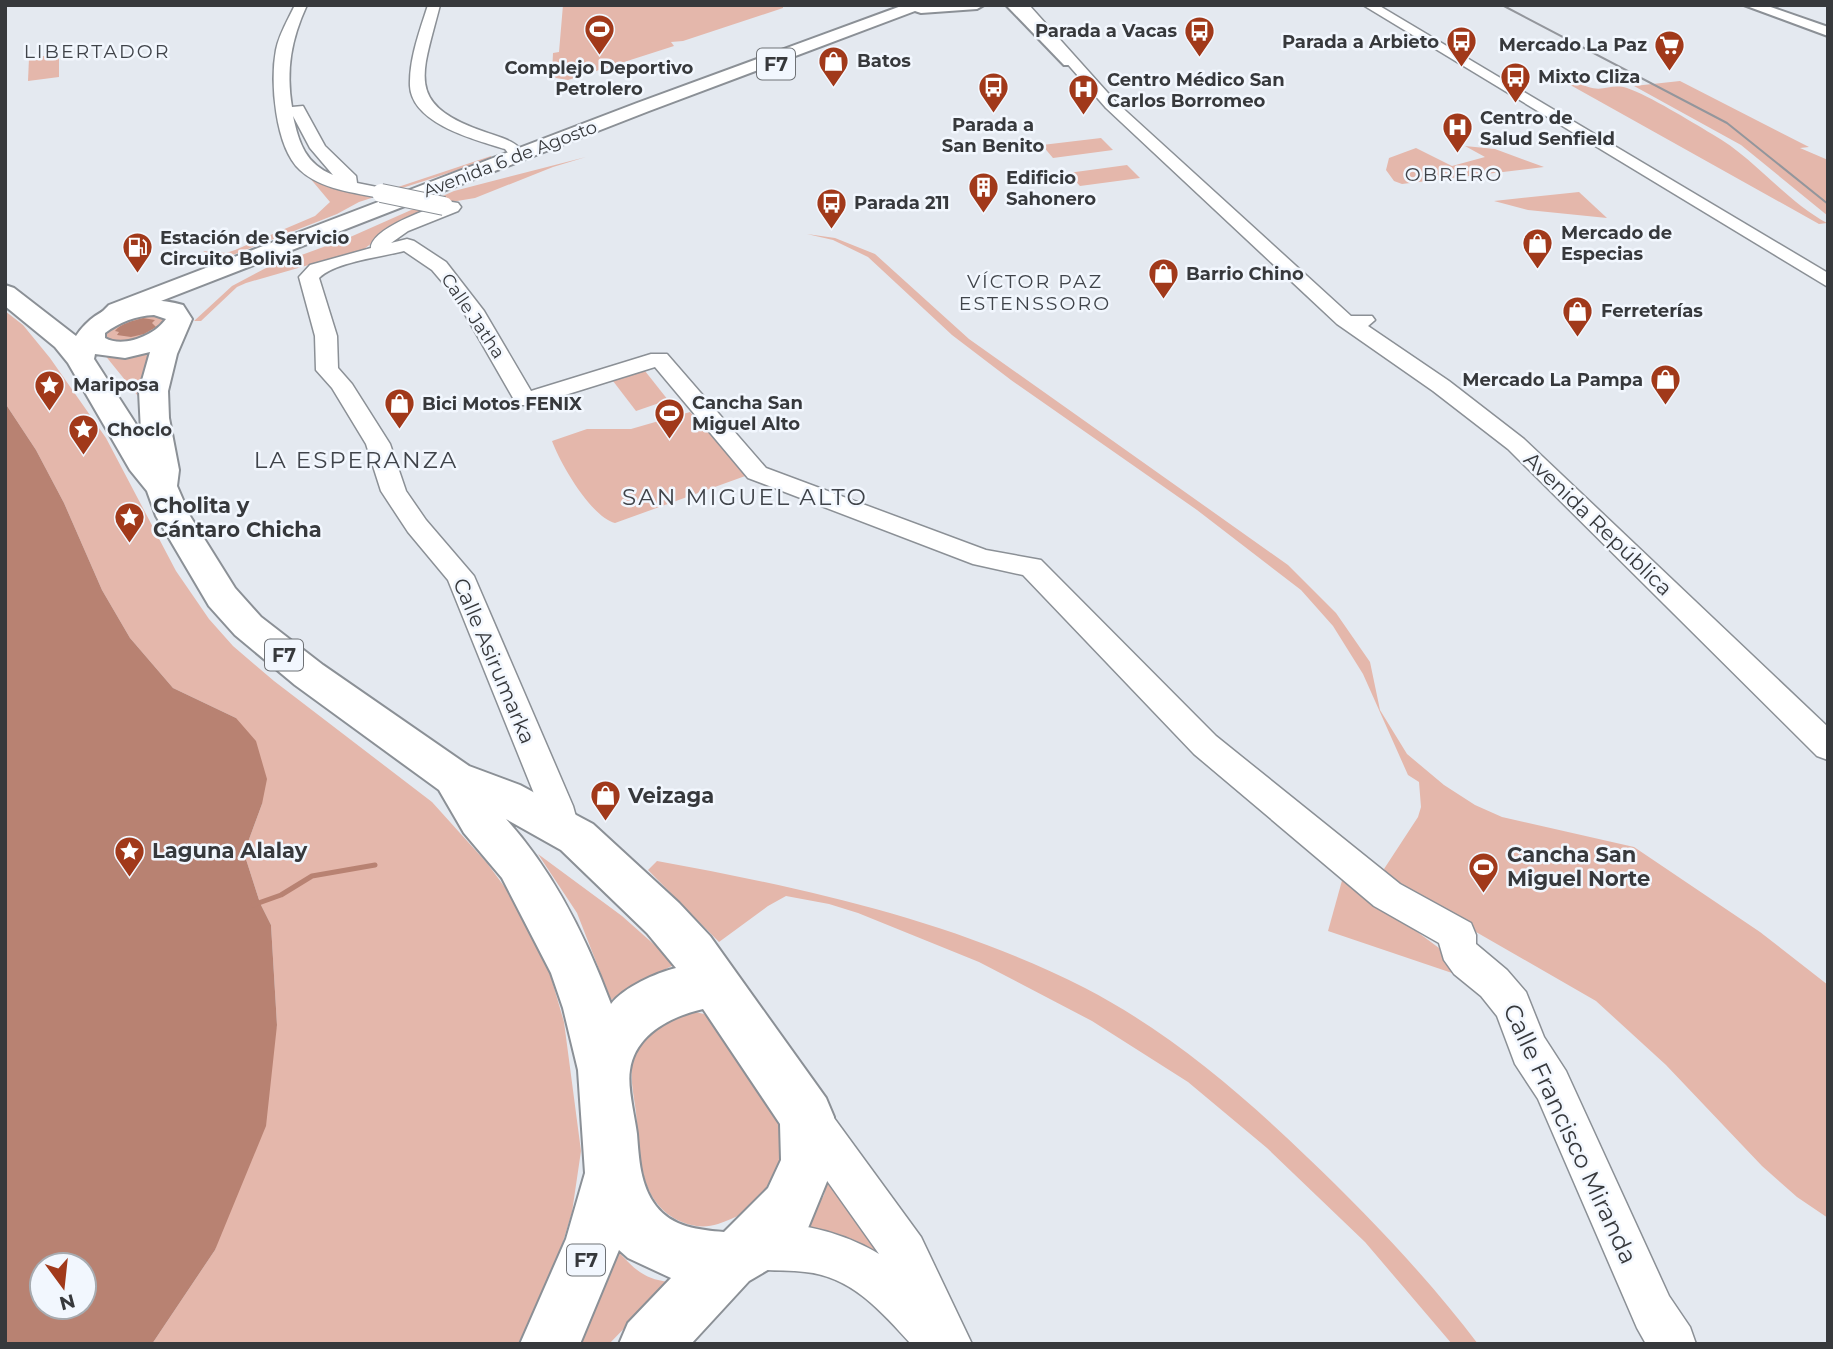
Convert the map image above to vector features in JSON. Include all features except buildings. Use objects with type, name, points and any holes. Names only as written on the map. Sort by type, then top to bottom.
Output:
[{"type":"highway","name":"F7","points":[[5,293],[37,317],[145,344],[163,337],[187,313]]},
{"type":"highway","name":"F7","points":[[98,334],[155,307],[171,310],[178,316],[187,313]]},
{"type":"highway","name":"F7","points":[[162,488],[164,466],[154,419],[152,392],[160,358],[187,313]]},
{"type":"highway","name":"F7","points":[[37,317],[84,318],[98,334],[118,419],[146,470],[162,488],[173,516],[198,560],[222,597],[248,626],[309,675],[454,778],[505,798],[577,837],[663,918],[693,952],[807,1117]]},
{"type":"highway","name":"F7","points":[[454,778],[479,820],[519,864],[573,967],[588,1008],[604,1070],[613,1173],[626,1209],[636,1227],[648,1238],[698,1259],[740,1255]]},
{"type":"highway","name":"F7","points":[[604,1070],[620,1034],[634,1014],[671,992],[715,983]]},
{"type":"highway","points":[[649,1344],[788,1208],[800,1183],[808,1154],[807,1117]]},
{"type":"highway","name":"F7","points":[[550,1344],[593,1243],[613,1173]]},
{"type":"main road","name":"F7","points":[[916,7],[977,5]]},
{"type":"main road","points":[[1013,5],[1075,61]]},
{"type":"main road","points":[[1751,5],[1828,32]]},
{"type":"main road","points":[[1770,5],[1828,24]]},
{"type":"main road","name":"Avenida 6 de Agosto","points":[[98,334],[518,155],[916,7]]},
{"type":"main road","name":"Avenida 6 de Agosto","points":[[187,313],[232,277],[273,259],[448,190],[576,148],[673,102],[916,7]]},
{"type":"main road","points":[[1029,10],[1075,61]]},
{"type":"street","points":[[301,5],[289,30],[281,61],[291,138],[300,162],[306,168],[343,183],[448,206],[388,234],[380,242],[380,250]]},
{"type":"street","points":[[309,5],[291,56],[293,97],[306,130],[322,154],[334,169],[363,188]]},
{"type":"street","points":[[434,5],[417,83],[419,96],[444,120],[511,146],[518,155]]},
{"type":"street","points":[[1369,5],[1821,272]]},
{"type":"street","points":[[1381,5],[1821,272]]},
{"type":"street","name":"Avenida República","points":[[1075,61],[1111,105],[1353,319],[1516,444],[1828,747]]},
{"type":"street","name":"Calle Jatha","points":[[380,250],[407,245],[438,265],[507,366],[525,400],[659,359],[757,473],[982,558],[1031,567],[1205,745],[1387,895],[1458,935]]},
{"type":"street","name":"Calle Asirumarka","points":[[380,250],[338,261],[317,269],[309,277],[327,336],[327,370],[341,384],[378,444],[394,491],[417,526],[460,576],[556,806],[563,831]]},
{"type":"street","name":"Avenida República","points":[[1353,319],[1450,378],[1524,433],[1828,724]]},
{"type":"street","name":"Calle Francisco Miranda","points":[[1458,935],[1457,948],[1467,962],[1494,983],[1511,1005],[1530,1050],[1552,1085],[1653,1312],[1673,1344]]},
{"type":"street","name":"F7","points":[[807,1117],[905,1252],[949,1344]]},
{"type":"street","name":"F7","points":[[740,1255],[820,1251],[855,1263],[885,1284],[944,1344]]},
{"type":"shaded area","points":[[563,5],[783,5],[783,8],[683,41],[671,42],[674,46],[568,80],[556,78],[552,74],[553,53],[559,52]]},
{"type":"shaded area","points":[[59,54],[59,77],[28,81],[29,58]]},
{"type":"shaded area","points":[[1556,77],[1586,80],[1576,81],[1592,88],[1627,88],[1670,109],[1728,144],[1797,203],[1827,223],[1819,224]]},
{"type":"shaded area","points":[[1680,81],[1809,147],[1800,148],[1828,160],[1828,216],[1741,145],[1634,86]]},
{"type":"shaded area","points":[[1101,138],[1113,150],[1053,158],[1042,145]]},
{"type":"shaded area","points":[[1465,146],[1495,149],[1544,167],[1402,184],[1394,181],[1386,170],[1389,158],[1416,148],[1452,166],[1485,157]]},
{"type":"shaded area","points":[[491,156],[492,159],[359,202],[337,214],[220,260],[203,251],[226,253],[315,216],[330,202],[304,171],[327,183],[389,190]]},
{"type":"shaded area","points":[[586,157],[475,198],[451,202],[384,234],[364,249],[246,283],[237,287],[201,321],[194,321],[232,286],[266,268],[348,238],[454,191]]},
{"type":"shaded area","points":[[1127,165],[1140,178],[1080,186],[1068,173]]},
{"type":"shaded area","points":[[1579,192],[1607,218],[1528,210],[1494,201]]},
{"type":"shaded area","points":[[807,234],[835,238],[875,254],[969,339],[1288,565],[1336,613],[1370,662],[1380,710],[1407,754],[1444,785],[1475,805],[1502,817],[1634,847],[1760,932],[1828,985],[1828,1218],[1797,1197],[1762,1166],[1666,1065],[1596,1001],[1410,894],[1393,881],[1384,869],[1418,817],[1421,807],[1419,782],[1408,775],[1363,674],[1333,626],[1301,590],[1197,510],[1011,380],[952,335],[868,257],[833,240]]},
{"type":"shaded area","points":[[5,311],[23,325],[50,358],[106,438],[176,571],[209,619],[233,646],[274,681],[432,802],[487,863],[520,908],[546,960],[564,1022],[581,1151],[572,1212],[562,1245],[550,1281],[518,1344],[152,1344],[215,1250],[277,1025],[271,925],[260,903],[244,853],[262,804],[236,718],[173,688],[130,638],[102,590],[64,503],[36,450],[5,403]]},
{"type":"shaded area","points":[[164,313],[170,323],[134,343],[103,341],[102,330],[118,319]]},
{"type":"shaded area","points":[[143,318],[155,320],[152,323],[156,327],[131,337],[117,335],[119,332],[115,331],[120,326]]},
{"type":"shaded area","points":[[152,346],[142,401],[104,354]]},
{"type":"shaded area","points":[[645,371],[668,400],[636,411],[613,381]]},
{"type":"shaded area","name":"Laguna Alalay","points":[[5,403],[36,450],[64,503],[102,590],[130,638],[173,688],[236,718],[256,741],[267,779],[262,804],[244,853],[260,903],[271,925],[277,1025],[266,1126],[215,1250],[152,1344],[5,1344]]},
{"type":"shaded area","points":[[690,412],[748,475],[615,523],[596,511],[587,500],[569,475],[552,441],[587,429],[631,429]]},
{"type":"shaded area","points":[[538,854],[622,916],[676,964],[611,1000],[577,913]]},
{"type":"shaded area","points":[[657,861],[822,895],[929,925],[1034,964],[1116,1005],[1174,1043],[1282,1133],[1396,1247],[1478,1344],[1452,1344],[1365,1242],[1267,1148],[1188,1082],[1092,1021],[979,962],[829,904],[786,896],[719,942],[648,870]]},
{"type":"shaded area","points":[[1343,877],[1439,948],[1455,974],[1328,931]]},
{"type":"shaded area","points":[[691,1011],[704,1014],[719,1024],[783,1124],[786,1144],[774,1180],[759,1202],[737,1217],[705,1226],[686,1224],[668,1214],[649,1190],[640,1160],[632,1081],[633,1059],[648,1030]]},
{"type":"shaded area","points":[[828,1174],[892,1268],[802,1233],[824,1195]]},
{"type":"shaded area","points":[[616,1249],[639,1272],[669,1282],[609,1344],[580,1344]]},
{"type":"waterway","points":[[253,905],[281,895],[312,876],[375,865]]},
{"type":"tram line","points":[[1502,5],[1727,123],[1828,204]]},
{"type":"place","name":"Complejo Deportivo Petrolero","points":[[599,57]]},
{"type":"place","name":"Parada a Vacas","points":[[1200,58]]},
{"type":"place","name":"Parada a Arbieto","points":[[1462,69]]},
{"type":"place","name":"Mercado La Paz","points":[[1670,72]]},
{"type":"place","name":"Batos","points":[[834,88]]},
{"type":"place","name":"Mixto Cliza","points":[[1515,104]]},
{"type":"place","name":"Parada a San Benito","points":[[993,114]]},
{"type":"place","name":"Centro Médico San Carlos Borromeo","points":[[1084,117]]},
{"type":"place","name":"Centro de Salud Senfield","points":[[1457,155]]},
{"type":"place","name":"Edificio Sahonero","points":[[983,215]]},
{"type":"place","name":"Parada 211","points":[[831,230]]},
{"type":"place","name":"Mercado de Especias","points":[[1538,270]]},
{"type":"place","name":"Estación de Servicio Circuito Bolivia","points":[[137,275]]},
{"type":"place","name":"Barrio Chino","points":[[1163,301]]},
{"type":"place","name":"Ferreterías","points":[[1578,338]]},
{"type":"place","name":"Mercado La Pampa","points":[[1666,407]]},
{"type":"place","name":"Mariposa","points":[[50,412]]},
{"type":"place","name":"Bici Motos FENIX","points":[[399,431]]},
{"type":"place","name":"Cancha San Miguel Alto","points":[[669,440]]},
{"type":"place","name":"Choclo","points":[[84,457]]},
{"type":"place","name":"Cholita y Cántaro Chicha","points":[[130,545]]},
{"type":"place","name":"Veizaga","points":[[605,823]]},
{"type":"place","name":"Laguna Alalay","points":[[129,878]]},
{"type":"place","name":"Cancha San Miguel Norte","points":[[1484,894]]},
{"type":"district","name":"LIBERTADOR","points":[[97,51]]},
{"type":"district","name":"OBRERO","points":[[1454,174]]},
{"type":"district","name":"VÍCTOR PAZ ESTENSSORO","points":[[1035,292]]},
{"type":"district","name":"LA ESPERANZA","points":[[356,460]]},
{"type":"district","name":"SAN MIGUEL ALTO","points":[[745,497]]}]
